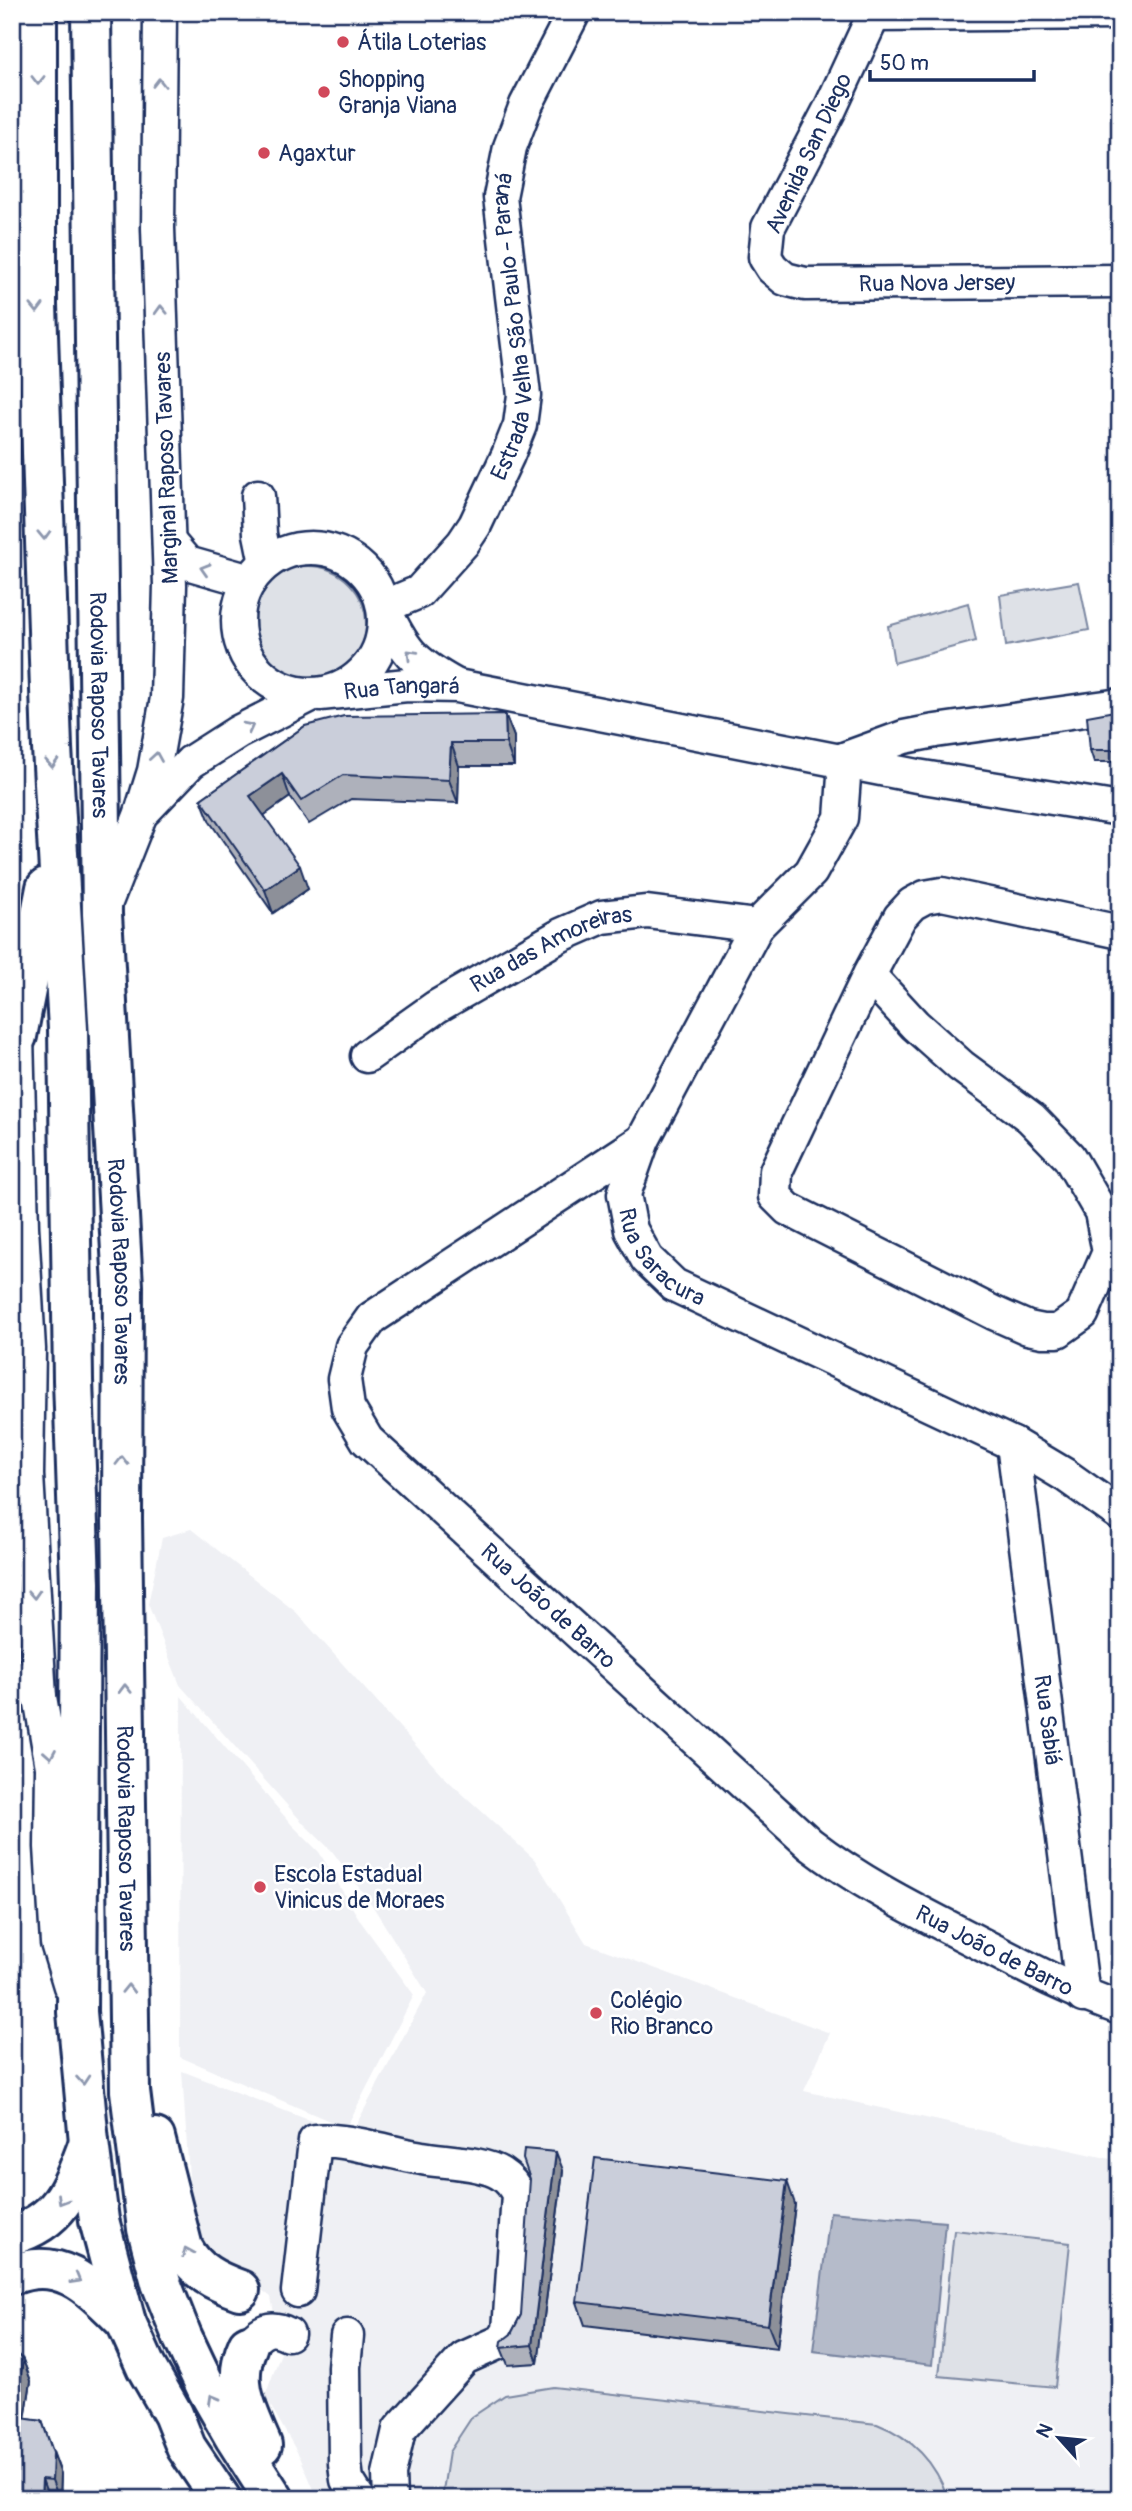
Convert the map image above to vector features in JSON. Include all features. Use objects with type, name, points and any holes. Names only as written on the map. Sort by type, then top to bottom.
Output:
[{"type":"highway","name":"Rodovia Raposo Tavares","points":[[37,12],[37,305],[56,834],[68,1029],[80,1583],[77,2012],[99,2220],[126,2322],[146,2367],[173,2414],[186,2447],[221,2499]]},
{"type":"highway","name":"Rodovia Raposo Tavares","points":[[90,12],[102,914],[123,1286],[122,1518],[130,2091],[147,2229],[161,2283],[181,2336],[207,2389],[234,2438],[274,2499]]},
{"type":"highway","points":[[15,1040],[56,834]]},
{"type":"highway","points":[[128,2028],[183,2248],[191,2262],[202,2273],[240,2290]]},
{"type":"highway","points":[[12,2235],[36,2227],[53,2215],[78,2172],[89,2142]]},
{"type":"highway","points":[[12,2275],[46,2269],[65,2273],[90,2287],[126,2322]]},
{"type":"highway","points":[[248,2345],[240,2368],[243,2399],[284,2499]]},
{"type":"street","name":"Marginal Raposo Tavares","points":[[102,914],[140,816],[154,771],[167,698],[170,585],[158,228],[160,12]]},
{"type":"street","name":"Estrada Velha São Paulo - Paraná","points":[[383,607],[419,592],[463,543],[475,525],[520,425],[524,395],[500,197],[510,147],[526,105],[574,12]]},
{"type":"street","points":[[875,14],[1120,13]]},
{"type":"street","name":"Avenida San Diego","points":[[765,257],[768,228],[830,109],[875,14]]},
{"type":"street","name":"Rua Nova Jersey","points":[[765,257],[772,268],[785,279],[805,284],[1120,281]]},
{"type":"street","points":[[258,496],[258,572]]},
{"type":"street","points":[[169,542],[187,563],[258,572]]},
{"type":"street","points":[[140,816],[191,762],[238,732],[316,694],[343,687],[362,673],[376,654],[383,631],[383,607],[374,584],[358,565],[337,552],[313,548],[288,552],[258,572],[242,599],[238,618],[240,638],[247,657],[259,673],[274,685],[293,692],[316,694]]},
{"type":"street","name":"Rua Tangará","points":[[383,607],[403,646],[415,660],[457,686]]},
{"type":"street","name":"Rua Tangará","points":[[316,694],[407,685],[457,686]]},
{"type":"street","points":[[457,686],[917,776],[1120,809]]},
{"type":"street","points":[[841,760],[904,737],[934,731],[1120,705]]},
{"type":"street","name":"Rua Saracura","points":[[841,760],[844,777],[841,818],[811,872],[770,910],[757,926],[643,1140],[624,1195],[631,1230],[647,1259],[674,1285],[1013,1444],[1065,1475],[1120,1514]]},
{"type":"street","points":[[869,975],[915,1025],[961,1066],[1031,1118],[1110,1204],[1115,1250],[1082,1314],[1058,1331],[1028,1328],[994,1313],[788,1209],[775,1196],[776,1171],[869,975],[900,917],[912,904],[925,897],[942,894],[1120,932]]},
{"type":"street","name":"Rua das Amoreiras","points":[[367,1056],[436,1007],[561,935],[603,917],[647,912],[757,926]]},
{"type":"street","points":[[15,1040],[29,1349],[27,1475],[40,1698],[52,1767],[51,1847],[57,1942],[77,2012]]},
{"type":"street","name":"Rua João de Barro","points":[[643,1140],[372,1318],[352,1346],[344,1379],[348,1408],[367,1440],[810,1844],[866,1884],[1083,1996],[1120,2008]]},
{"type":"street","name":"Rua Sabiá","points":[[1013,1444],[1083,1996]]},
{"type":"street","points":[[12,1675],[40,1698]]},
{"type":"street","points":[[298,2291],[315,2141],[370,2147],[482,2167],[500,2173],[515,2187],[518,2195],[509,2331],[502,2341],[464,2358],[399,2430],[390,2474],[390,2499]]},
{"type":"street","points":[[248,2345],[264,2330],[277,2329],[288,2334]]},
{"type":"street","points":[[347,2336],[344,2367],[345,2463],[347,2480],[359,2499]]},
{"type":"shaded area","points":[[308,566],[330,571],[349,583],[361,602],[366,624],[361,646],[349,665],[330,677],[308,682],[286,677],[267,665],[255,646],[250,624],[255,602],[267,583],[286,571]]},
{"type":"shaded area","points":[[1079,582],[1089,630],[1006,646],[1000,595]]},
{"type":"shaded area","points":[[968,603],[976,641],[894,663],[888,626]]},
{"type":"shaded area","name":"Colégio Rio Branco","points":[[191,1529],[296,1612],[444,1777],[535,1860],[586,1943],[830,2033],[804,2091],[1120,2161],[1120,2499],[318,2499],[300,2457],[265,2396],[288,2334],[277,2329],[271,2297],[193,2238],[182,2071],[350,2136],[427,1993],[372,1905],[332,1851],[303,1823],[180,1685],[148,1604],[162,1538]]},
{"type":"shaded area","name":"Escola Estadual Vinicus de Moraes","points":[[181,1696],[292,1825],[319,1852],[361,1922],[414,1995],[346,2128],[180,2057]]},
{"type":"shaded area","points":[[954,2230],[1070,2243],[1055,2387],[939,2376]]},
{"type":"shaded area","points":[[553,2387],[877,2424],[902,2436],[922,2453],[937,2474],[948,2499],[445,2499],[443,2491],[449,2452],[472,2417],[505,2395]]},
{"type":"water","points":[[830,2212],[945,2222],[932,2365],[813,2351]]},
{"type":"building","points":[[1120,710],[1120,750],[1090,750],[1087,716]]},
{"type":"building","points":[[505,714],[506,743],[451,743],[449,780],[343,775],[301,801],[282,774],[250,796],[300,866],[265,890],[201,799],[305,726],[344,716]]},
{"type":"building","points":[[524,2149],[556,2152],[532,2345],[501,2348],[502,2341],[511,2334],[521,2315],[530,2179],[523,2159]]},
{"type":"building","points":[[595,2158],[787,2181],[768,2325],[577,2302]]},
{"type":"building","points":[[12,2353],[23,2360],[14,2417],[42,2421],[53,2453],[52,2480],[42,2479],[41,2499],[12,2499]]},
{"type":"place","name":"Átila Loterias","points":[[343,42]]},
{"type":"place","name":"Shopping Granja Viana","points":[[324,92]]},
{"type":"place","name":"Agaxtur","points":[[264,153]]},
{"type":"place","name":"Escola Estadual Vinicus de Moraes","points":[[260,1887]]},
{"type":"place","name":"Colégio Rio Branco","points":[[596,2013]]}]
